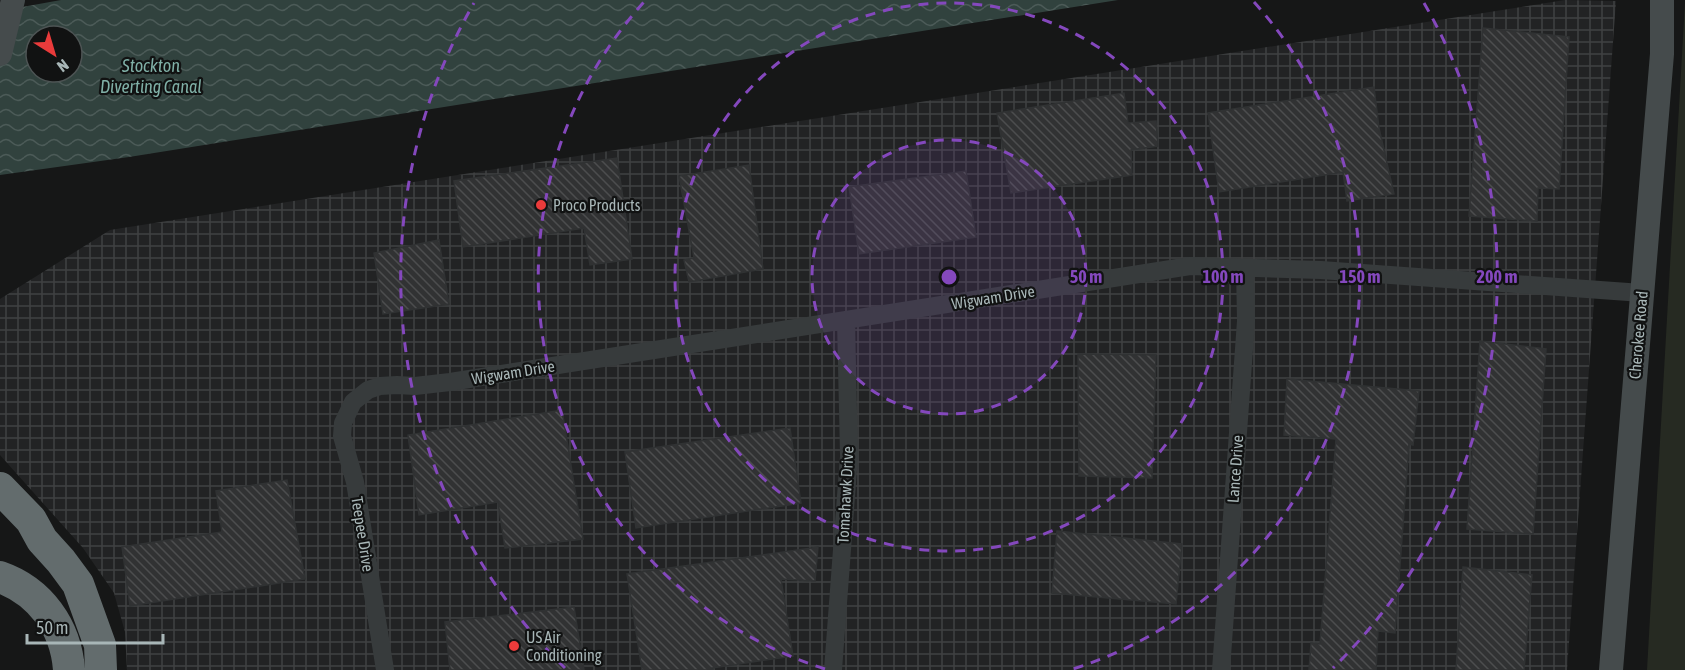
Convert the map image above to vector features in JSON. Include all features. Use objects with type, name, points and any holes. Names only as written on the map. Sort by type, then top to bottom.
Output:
[{"type":"highway","points":[[0,488],[31,520],[42,540],[62,561],[78,584],[100,645],[101,670]]},
{"type":"highway","points":[[0,519],[42,540]]},
{"type":"highway","points":[[0,577],[30,593],[49,612],[57,624],[69,670]]},
{"type":"street","name":"Cherokee Road","points":[[1611,670],[1662,54],[1662,0]]},
{"type":"street","points":[[0,54],[12,7]]},
{"type":"street","name":"Wigwam Drive","points":[[353,402],[368,390],[380,387],[450,382],[1190,266],[1321,270],[1642,293]]},
{"type":"street","name":"Lance Drive","points":[[1221,670],[1246,321],[1245,267]]},
{"type":"street","name":"Tomahawk Drive","points":[[833,670],[849,456],[846,320]]},
{"type":"street","name":"Teepee Drive","points":[[353,402],[343,423],[342,436],[355,482],[385,670]]},
{"type":"shaded area","points":[[1565,0],[1616,1],[1567,670],[127,670],[125,632],[114,593],[83,548],[0,455],[0,299],[110,230]]},
{"type":"shaded area","points":[[1685,2],[1685,670],[1647,670]]},
{"type":"water","name":"Stockton Diverting Canal","points":[[61,0],[1118,0],[129,157],[0,175],[0,11]]},
{"type":"building","points":[[1483,28],[1569,37],[1559,189],[1538,188],[1537,221],[1469,216]]},
{"type":"building","points":[[1374,87],[1379,128],[1394,194],[1347,201],[1343,172],[1219,192],[1208,113]]},
{"type":"building","points":[[1124,93],[1128,123],[1156,121],[1158,146],[1131,150],[1132,175],[1011,193],[997,113]]},
{"type":"building","name":"Proco Products","points":[[617,158],[632,259],[590,265],[584,228],[463,247],[454,181]]},
{"type":"building","points":[[749,165],[763,269],[689,282],[684,260],[694,258],[679,176]]},
{"type":"building","points":[[966,171],[976,237],[859,254],[849,187]]},
{"type":"building","points":[[439,240],[449,304],[383,314],[374,253]]},
{"type":"building","points":[[1480,341],[1546,349],[1533,534],[1467,529]]},
{"type":"building","points":[[1078,354],[1156,355],[1152,478],[1079,476]]},
{"type":"building","points":[[1287,379],[1419,391],[1413,445],[1409,444],[1395,633],[1378,631],[1376,670],[1309,670],[1311,643],[1320,644],[1336,439],[1284,435]]},
{"type":"building","points":[[562,410],[583,539],[505,548],[498,502],[419,515],[408,435]]},
{"type":"building","points":[[790,428],[801,503],[636,528],[625,452]]},
{"type":"building","points":[[287,480],[305,579],[130,606],[122,547],[222,532],[216,491]]},
{"type":"building","points":[[1057,531],[1182,544],[1176,604],[1052,593]]},
{"type":"building","points":[[818,547],[815,581],[781,579],[793,656],[712,668],[713,670],[642,670],[627,574]]},
{"type":"building","points":[[1463,567],[1532,575],[1524,670],[1456,670]]},
{"type":"building","name":"US Air Conditioning","points":[[574,607],[584,670],[450,670],[445,622]]},
{"type":"place","name":"Proco Products","points":[[541,205]]},
{"type":"place","name":"US Air Conditioning","points":[[514,646]]}]
